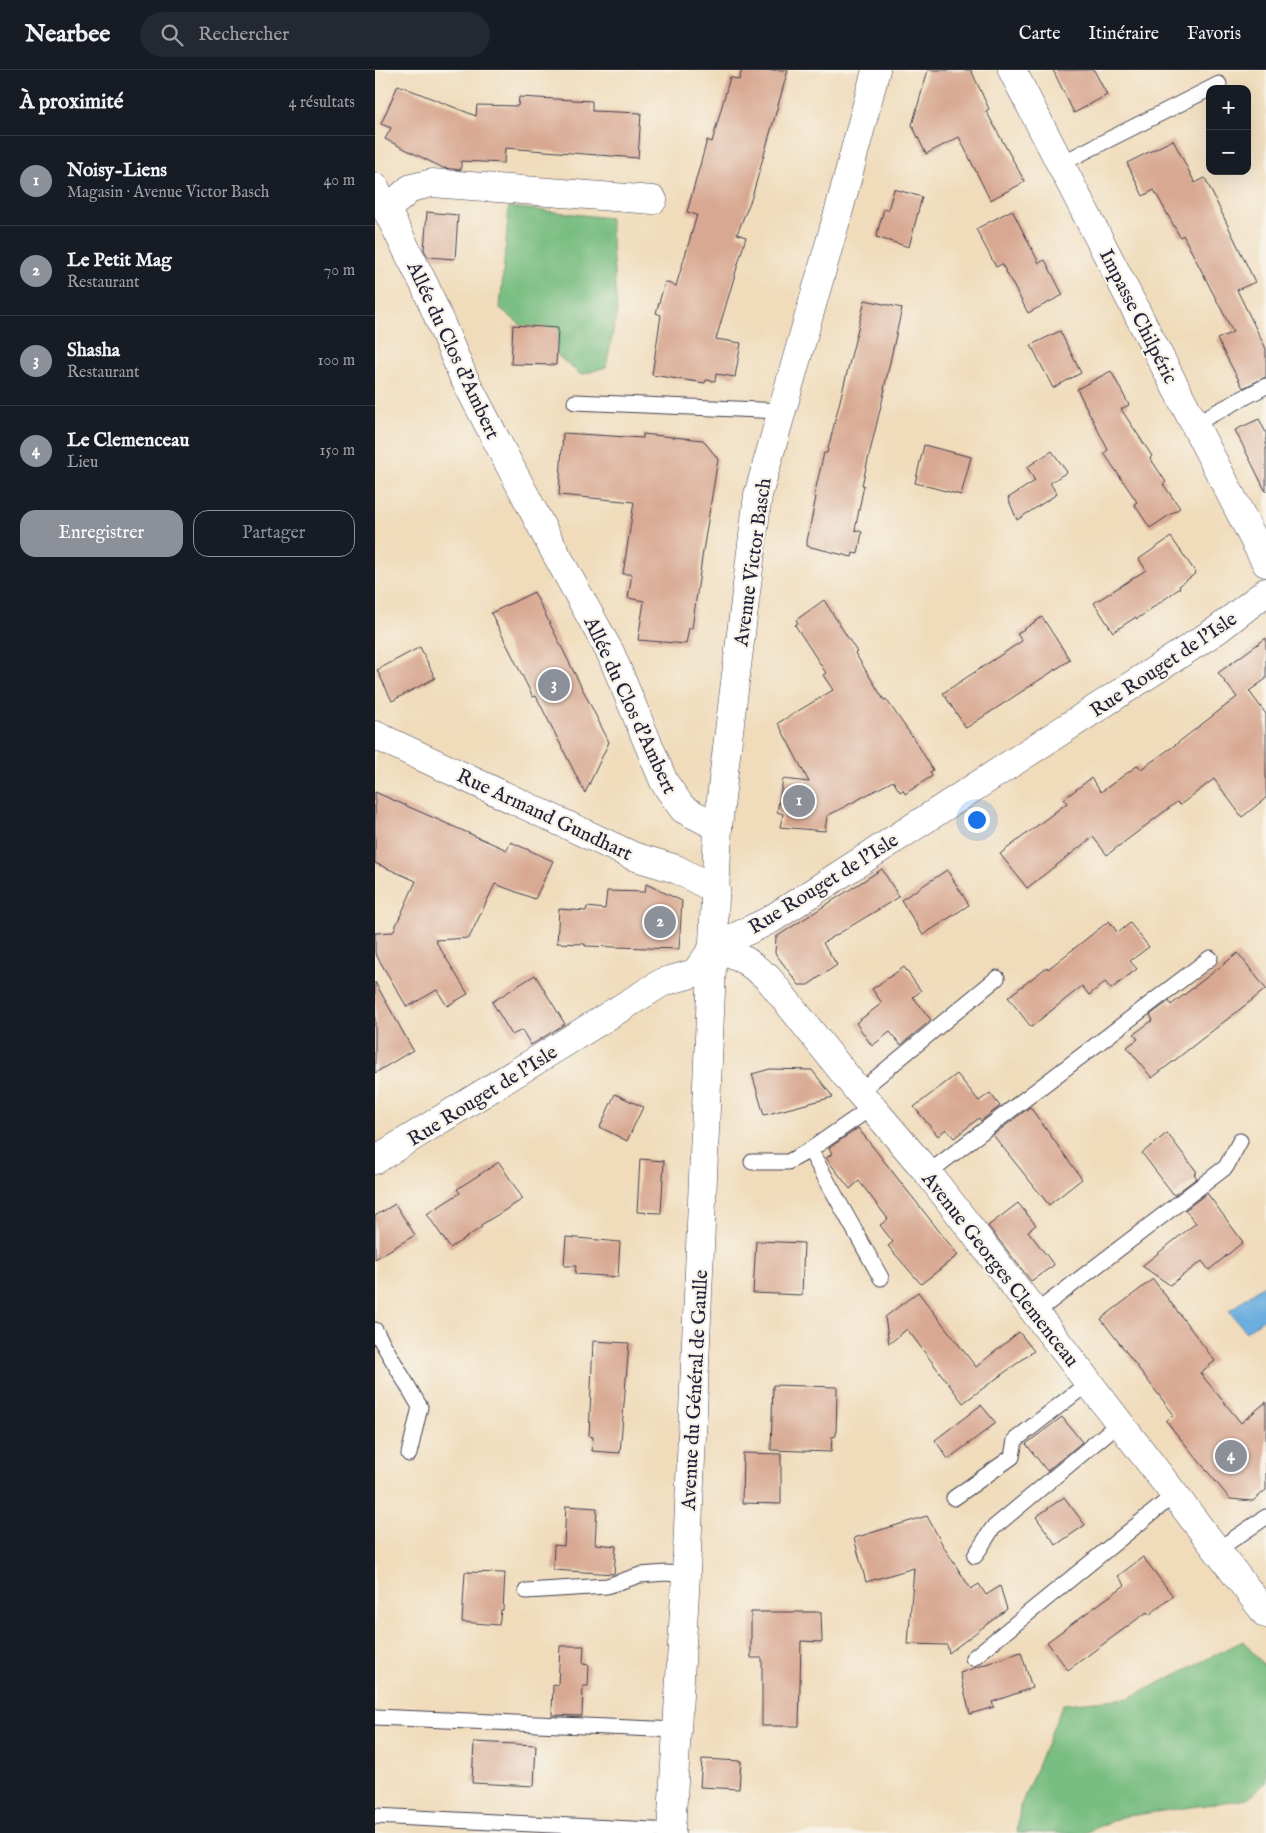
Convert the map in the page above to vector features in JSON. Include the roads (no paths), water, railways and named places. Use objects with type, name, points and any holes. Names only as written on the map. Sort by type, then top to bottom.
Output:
[{"type":"street","name":"Avenue Victor Basch","points":[[714,947],[719,826],[724,770],[758,495],[839,210],[876,70]]},
{"type":"street","name":"Impasse Chilpéric","points":[[1012,70],[1266,562]]},
{"type":"street","points":[[381,199],[411,188],[432,183],[653,200]]},
{"type":"street","name":"Allée du Clos d’Ambert","points":[[381,199],[425,286],[463,376],[534,512]]},
{"type":"street","name":"Allée du Clos d'Ambert","points":[[534,512],[611,654],[664,782],[683,809],[719,826]]},
{"type":"street","name":"Rue Rouget de l'Isle","points":[[375,1160],[663,982],[695,973],[714,947],[770,920],[786,910],[1217,630],[1266,592]]},
{"type":"street","name":"Rue Armand Gundhart","points":[[375,735],[633,856],[676,869],[716,890]]},
{"type":"street","name":"Avenue Georges Clemenceau","points":[[714,947],[746,960],[768,978],[866,1100],[928,1173],[1266,1614]]},
{"type":"street","name":"Avenue du Général de Gaulle","points":[[671,1832],[686,1575],[714,947]]},
{"type":"lane","points":[[1060,164],[1219,84]]},
{"type":"lane","points":[[1194,424],[1266,386]]},
{"type":"lane","points":[[575,402],[782,411]]},
{"type":"lane","points":[[928,1173],[1210,958]]},
{"type":"lane","points":[[753,1162],[789,1162],[810,1150],[997,978]]},
{"type":"lane","points":[[1035,1313],[1225,1167],[1240,1141]]},
{"type":"lane","points":[[810,1150],[881,1278]]},
{"type":"lane","points":[[375,1330],[420,1407],[409,1454]]},
{"type":"lane","points":[[954,1498],[1012,1458],[1015,1440],[1088,1383]]},
{"type":"lane","points":[[975,1556],[992,1529],[1119,1423]]},
{"type":"lane","points":[[973,1658],[1174,1495]]},
{"type":"lane","points":[[1217,1550],[1266,1517]]},
{"type":"lane","points":[[526,1591],[607,1586],[640,1575],[686,1575]]},
{"type":"lane","points":[[375,1716],[678,1730]]},
{"type":"lane","points":[[375,1816],[671,1832]]},
{"type":"water","points":[[1266,1283],[1266,1317],[1246,1332],[1229,1311]]},
{"type":"place","name":"Shasha","points":[[554,685]]},
{"type":"place","name":"Noisy-Liens","points":[[799,801]]},
{"type":"place","name":"Le Petit Mag","points":[[660,922]]},
{"type":"place","name":"Le Clemenceau","points":[[1231,1456]]}]
